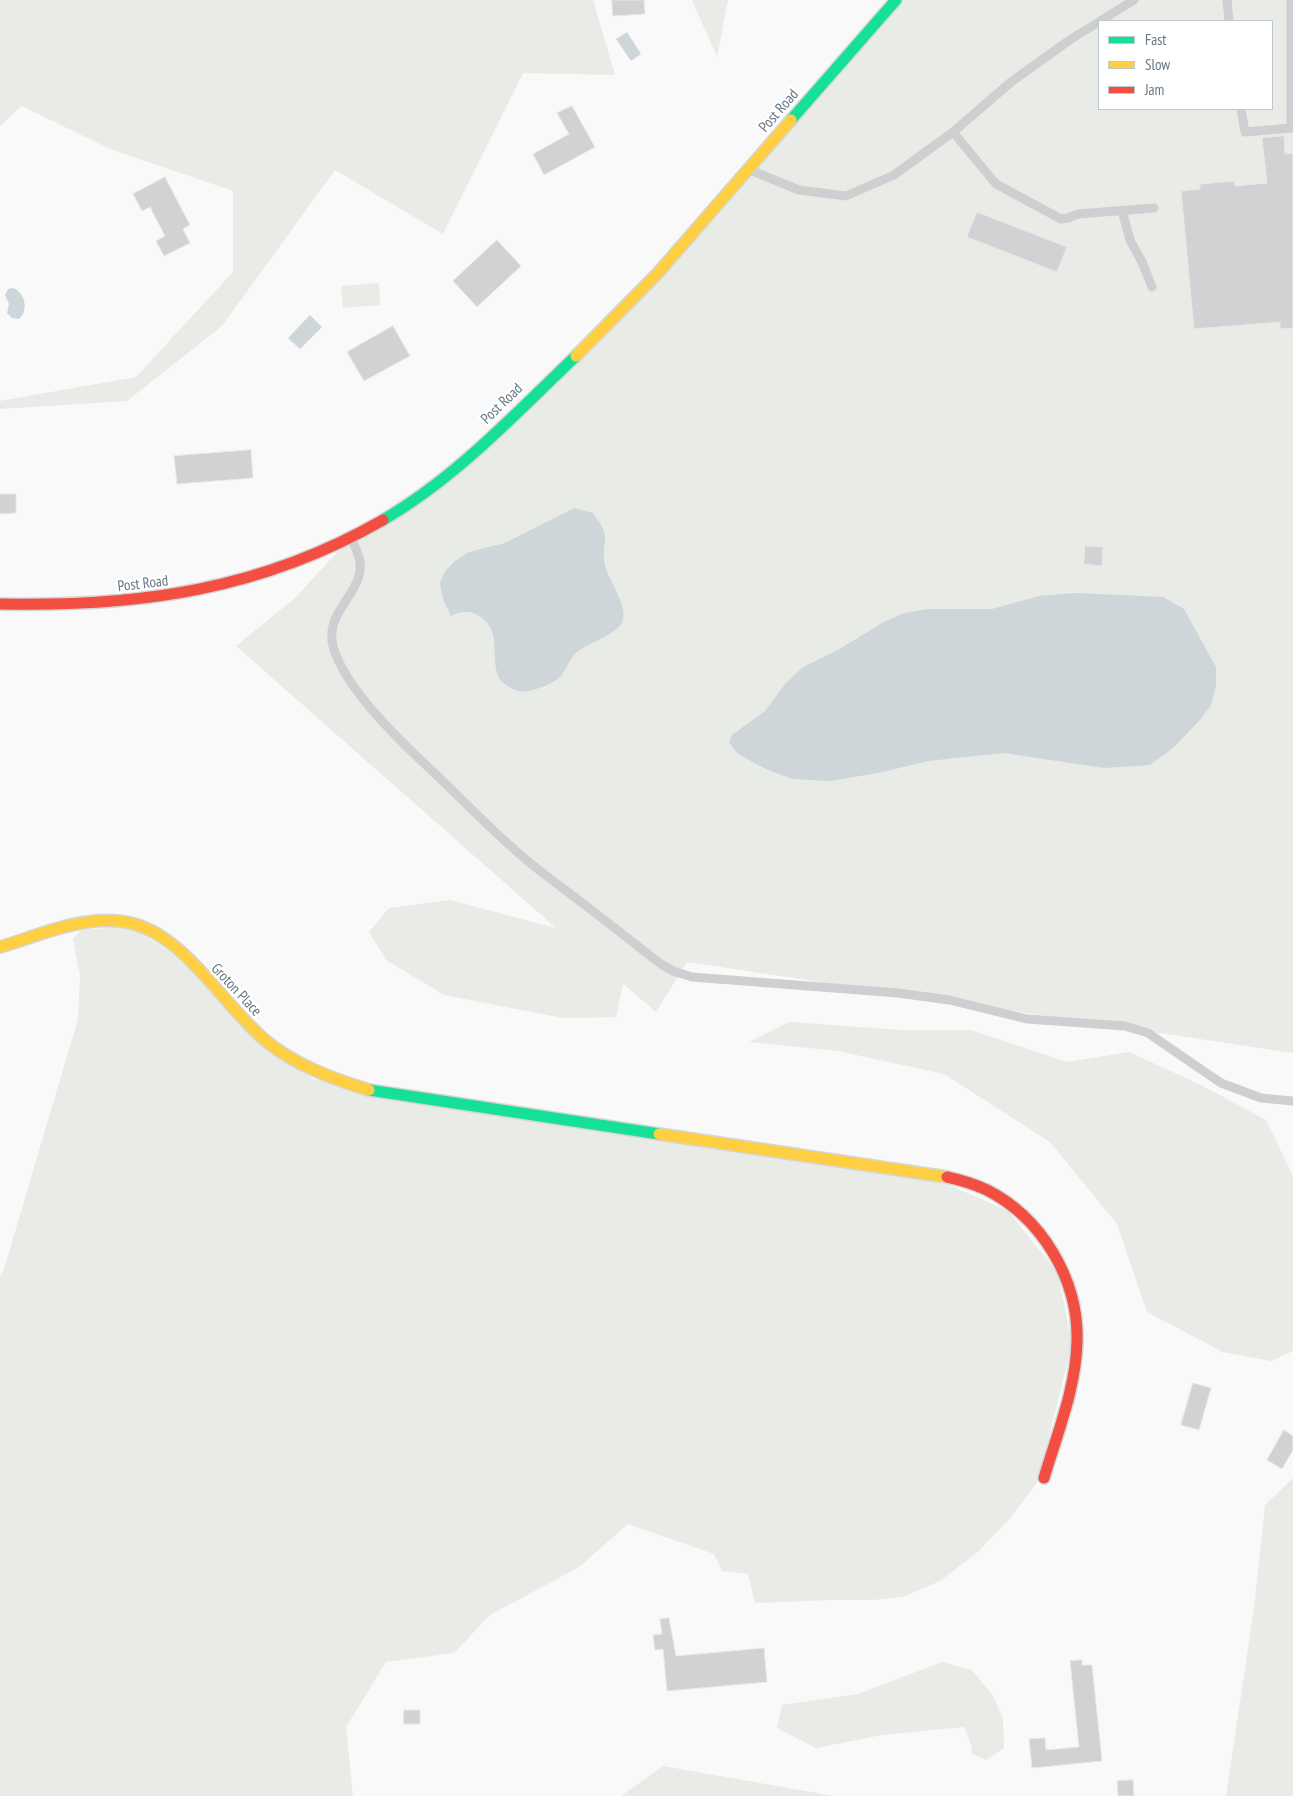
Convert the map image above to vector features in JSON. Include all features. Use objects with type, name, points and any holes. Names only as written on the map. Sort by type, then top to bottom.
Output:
[{"type":"street","name":"Post Road","points":[[0,604],[96,604],[190,593],[226,585],[272,571],[351,538],[404,507],[453,472],[614,318],[657,274],[896,0]]},
{"type":"street","name":"Groton Place","points":[[0,946],[86,922],[110,920],[133,923],[154,932],[176,948],[251,1028],[267,1042],[305,1066],[339,1081],[376,1092],[944,1176],[977,1186],[999,1197],[1014,1207],[1043,1237],[1063,1269],[1074,1301],[1078,1340],[1074,1370],[1044,1478]]},
{"type":"lane","points":[[1102,20],[1134,0]]},
{"type":"lane","points":[[1227,0],[1229,20]]},
{"type":"lane","points":[[1241,110],[1245,132],[1291,128],[1291,0]]},
{"type":"lane","points":[[748,169],[799,190],[846,196],[894,175],[953,132],[1011,82],[1098,22]]},
{"type":"lane","points":[[953,132],[996,184],[1061,219],[1078,214],[1154,208]]},
{"type":"lane","points":[[1122,210],[1130,240],[1142,262],[1152,287]]},
{"type":"lane","points":[[351,538],[360,561],[360,569],[358,580],[334,621],[332,629],[333,645],[342,668],[362,697],[404,746],[516,851],[661,964],[674,971],[692,976],[898,993],[949,1000],[1027,1019],[1125,1026],[1148,1033],[1221,1083],[1261,1098],[1293,1101]]},
{"type":"shaded area","points":[[0,0],[593,0],[615,75],[523,73],[443,234],[335,170],[222,326],[127,401],[0,409],[0,401],[136,377],[233,272],[233,191],[110,149],[22,106],[0,126]]},
{"type":"shaded area","points":[[692,0],[728,0],[717,57]]},
{"type":"shaded area","points":[[896,0],[1293,0],[1293,1053],[687,962],[656,1012],[623,984],[616,1017],[563,1018],[444,995],[386,960],[369,932],[389,908],[450,900],[556,928],[236,646],[295,598],[351,537],[405,507],[608,324]]},
{"type":"shaded area","points":[[627,32],[641,54],[631,61],[616,39]]},
{"type":"shaded area","points":[[379,283],[380,305],[343,308],[341,286]]},
{"type":"shaded area","points":[[13,288],[23,297],[25,306],[19,319],[12,318],[7,313],[9,304],[5,295],[8,289]]},
{"type":"shaded area","points":[[310,315],[322,327],[300,349],[288,338]]},
{"type":"shaded area","points":[[574,508],[593,513],[603,529],[605,534],[605,564],[622,605],[623,620],[616,630],[577,652],[557,680],[534,690],[518,691],[510,688],[499,678],[496,669],[493,635],[485,620],[469,612],[457,613],[451,616],[443,599],[440,583],[445,571],[455,561],[469,552],[505,543]]},
{"type":"shaded area","points":[[1075,593],[1163,597],[1184,609],[1216,667],[1216,685],[1211,705],[1200,720],[1173,748],[1150,765],[1104,768],[1004,753],[928,761],[883,772],[831,781],[792,779],[766,769],[738,754],[729,742],[732,735],[765,711],[785,684],[803,667],[838,650],[882,623],[904,613],[928,609],[992,609],[1039,596]]},
{"type":"shaded area","points":[[130,926],[170,952],[313,1079],[938,1180],[1008,1211],[1058,1273],[1072,1344],[1038,1481],[1012,1516],[979,1551],[940,1581],[902,1597],[873,1600],[755,1603],[748,1574],[722,1571],[714,1554],[628,1524],[579,1567],[490,1615],[454,1653],[386,1662],[346,1727],[353,1796],[0,1796],[0,1277],[4,1269],[78,1019],[80,976],[73,939],[81,930]]},
{"type":"shaded area","points":[[789,1022],[902,1030],[971,1030],[1067,1062],[1129,1052],[1201,1085],[1266,1120],[1293,1176],[1293,1351],[1271,1361],[1223,1352],[1147,1312],[1117,1224],[1050,1142],[944,1074],[838,1051],[749,1042]]},
{"type":"shaded area","points":[[1293,1478],[1293,1796],[1226,1796],[1254,1608],[1265,1505]]},
{"type":"shaded area","points":[[942,1662],[972,1670],[993,1696],[1003,1718],[1004,1748],[986,1760],[972,1754],[971,1744],[964,1727],[882,1735],[816,1748],[777,1728],[782,1705],[858,1694]]},
{"type":"shaded area","points":[[663,1766],[834,1796],[621,1796]]},
{"type":"building","points":[[612,0],[644,0],[645,14],[613,16]]},
{"type":"building","points":[[572,106],[595,147],[544,175],[533,154],[569,134],[557,113]]},
{"type":"building","points":[[1284,136],[1285,154],[1293,153],[1293,328],[1280,329],[1280,322],[1194,329],[1181,191],[1200,189],[1200,184],[1234,181],[1235,186],[1267,183],[1262,138]]},
{"type":"building","points":[[165,177],[190,225],[183,229],[190,243],[164,256],[156,241],[165,236],[150,207],[142,211],[133,194]]},
{"type":"building","points":[[977,212],[1067,247],[1057,272],[967,237]]},
{"type":"building","points":[[497,240],[521,266],[477,307],[453,281]]},
{"type":"building","points":[[393,326],[410,356],[364,381],[347,352]]},
{"type":"building","points":[[251,450],[253,478],[177,484],[174,456]]},
{"type":"building","points":[[0,494],[16,494],[16,513],[0,514]]},
{"type":"building","points":[[1085,546],[1103,547],[1102,566],[1084,564]]},
{"type":"building","points":[[1193,1383],[1211,1388],[1199,1430],[1181,1425]]},
{"type":"building","points":[[1284,1430],[1293,1436],[1293,1450],[1282,1469],[1267,1460]]},
{"type":"building","points":[[669,1618],[676,1656],[764,1648],[767,1682],[667,1691],[663,1649],[655,1650],[653,1635],[662,1634],[660,1619]]},
{"type":"building","points":[[1082,1660],[1082,1665],[1092,1665],[1102,1761],[1032,1768],[1029,1739],[1045,1738],[1046,1750],[1079,1747],[1070,1661]]},
{"type":"building","points":[[404,1710],[420,1710],[420,1724],[404,1724]]},
{"type":"building","points":[[1133,1780],[1134,1796],[1118,1796],[1117,1781]]},
{"type":"traffic: fast","points":[[791,120],[896,0]]},
{"type":"traffic: fast","points":[[383,520],[410,503],[461,465],[576,356]]},
{"type":"traffic: fast","points":[[369,1090],[659,1134]]},
{"type":"traffic: slow","points":[[576,356],[657,274],[791,120]]},
{"type":"traffic: slow","points":[[0,947],[58,928],[88,922],[118,921],[141,926],[181,951],[249,1025],[277,1050],[315,1070],[369,1090]]},
{"type":"traffic: slow","points":[[659,1134],[947,1177]]},
{"type":"traffic: jam","points":[[0,604],[101,602],[150,597],[198,589],[245,578],[291,563],[337,544],[383,520]]},
{"type":"traffic: jam","points":[[947,1177],[987,1190],[1007,1202],[1025,1217],[1053,1253],[1064,1274],[1072,1296],[1076,1319],[1076,1359],[1070,1394],[1044,1478]]}]
